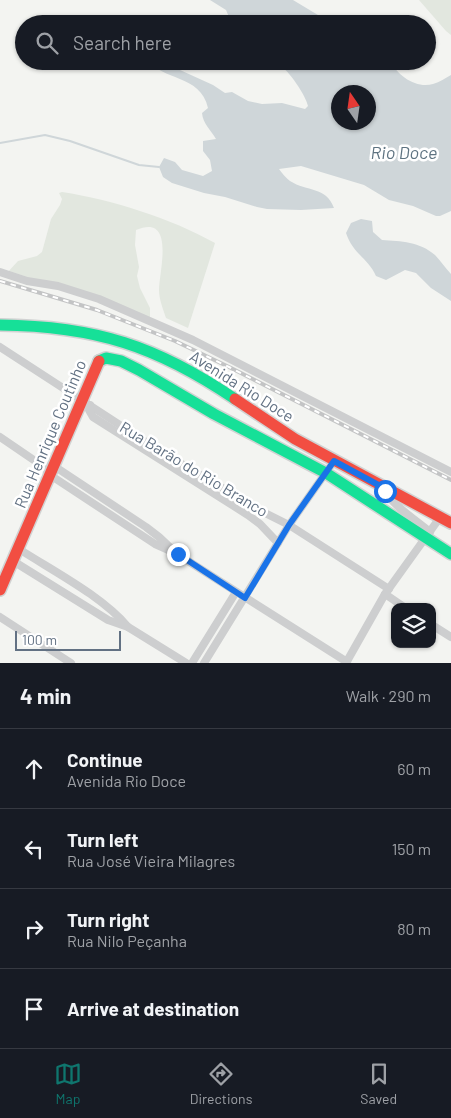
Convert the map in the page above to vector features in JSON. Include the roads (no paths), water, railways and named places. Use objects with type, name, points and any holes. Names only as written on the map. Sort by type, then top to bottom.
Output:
[{"type":"street","points":[[0,272],[27,281],[58,286],[99,299],[194,340],[451,472]]},
{"type":"street","name":"Avenida Rio Doce","points":[[0,325],[26,324],[68,328],[96,333],[151,351],[204,379],[272,425],[334,461],[441,516],[451,523]]},
{"type":"street","name":"Rua Barão do Rio Branco","points":[[0,347],[163,453],[263,512],[289,525],[387,591],[400,603]]},
{"type":"street","name":"Rua Henrique Coutinho","points":[[0,590],[19,549],[49,469],[85,403],[100,361],[106,358],[115,359],[139,370],[214,414],[326,473]]},
{"type":"street","points":[[85,403],[93,416],[248,515],[260,524],[278,543]]},
{"type":"street","points":[[0,437],[49,469],[146,527],[178,554],[347,662],[387,591],[441,516]]},
{"type":"street","points":[[204,663],[289,525],[334,461]]},
{"type":"street","points":[[326,473],[428,535]]},
{"type":"street","points":[[384,488],[387,494],[428,535],[451,554]]},
{"type":"street","points":[[19,549],[100,601],[128,627]]},
{"type":"street","points":[[13,561],[108,620],[128,627],[186,663]]},
{"type":"street","points":[[192,663],[236,592]]},
{"type":"street","points":[[0,617],[71,663]]},
{"type":"street","points":[[436,628],[451,637]]},
{"type":"water","points":[[210,0],[293,0],[318,15],[228,15],[226,10]]},
{"type":"water","name":"Rio Doce","points":[[159,70],[180,70],[213,85],[225,93],[232,92],[248,101],[262,104],[282,103],[305,109],[308,106],[301,90],[285,70],[397,70],[408,80],[421,85],[433,84],[451,75],[451,211],[436,216],[413,206],[389,200],[364,185],[301,166],[279,169],[290,181],[326,196],[334,208],[301,210],[267,209],[172,183],[163,177],[159,167],[164,158],[175,162],[182,170],[203,176],[212,171],[210,160],[203,151],[203,141],[216,139],[204,120],[202,113],[208,108],[204,97],[189,83]]},
{"type":"water","points":[[361,219],[372,221],[373,232],[382,240],[417,245],[435,255],[451,274],[451,301],[431,288],[416,273],[405,270],[386,280],[376,276],[356,251],[346,233],[351,223]]},
{"type":"waterway","points":[[0,143],[45,135],[70,141],[139,165],[159,167]]},
{"type":"railway","points":[[0,281],[97,310],[175,341],[451,480]]}]
